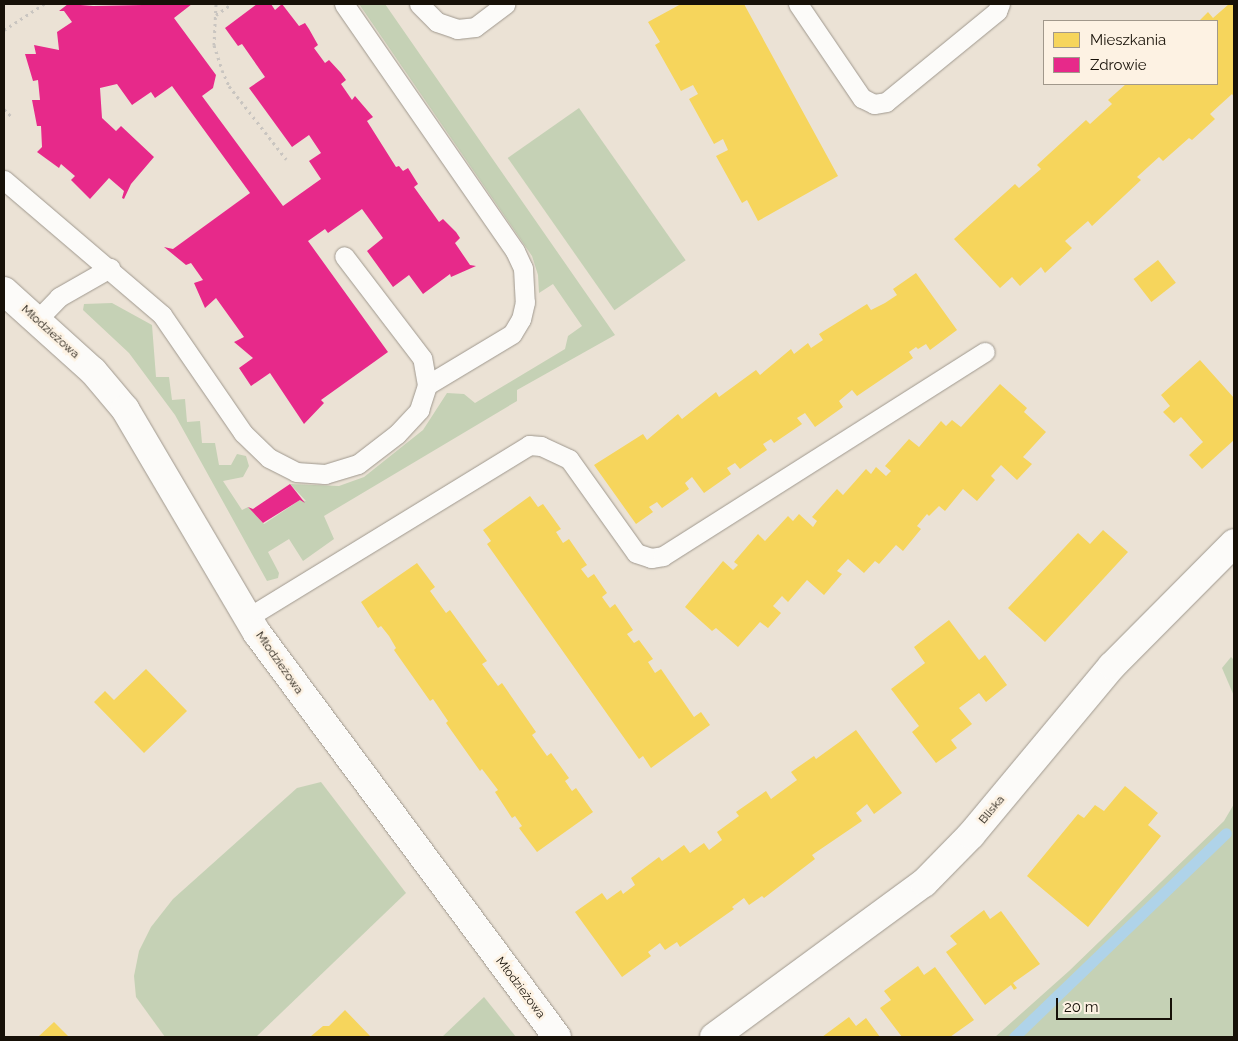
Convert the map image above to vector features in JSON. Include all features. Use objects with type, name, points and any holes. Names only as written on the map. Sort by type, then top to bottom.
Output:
[{"type":"street","name":"Młodzieżowa","points":[[4,292],[93,371],[125,409],[247,618],[335,742],[557,1037]]},
{"type":"street","name":"Bliska","points":[[714,1037],[924,883],[971,835],[1112,666],[1234,544]]},
{"type":"lane","points":[[344,4],[515,251],[523,268],[525,302],[521,319],[512,334],[427,385]]},
{"type":"lane","points":[[419,4],[437,22],[457,29],[475,27],[505,4]]},
{"type":"lane","points":[[798,4],[862,98],[874,104],[886,102],[997,10],[1000,4]]},
{"type":"lane","points":[[4,180],[162,314],[243,433],[269,458],[296,472],[325,474],[358,464],[397,434],[419,410],[427,385],[422,358],[344,256]]},
{"type":"lane","points":[[37,320],[59,297],[110,268]]},
{"type":"lane","points":[[247,618],[530,445],[541,446],[569,459],[636,553],[651,558],[663,556],[985,352]]},
{"type":"path","points":[[4,30],[44,4]]},
{"type":"path","points":[[216,4],[214,45],[229,86],[286,159]]},
{"type":"path","points":[[222,4],[225,9]]},
{"type":"path","points":[[216,16],[232,4]]},
{"type":"path","points":[[4,109],[12,117]]},
{"type":"green space","points":[[359,4],[385,4],[615,335],[517,390],[517,401],[324,516],[334,539],[303,561],[289,539],[268,552],[279,573],[278,578],[267,581],[175,415],[129,353],[83,310],[84,304],[112,303],[152,325],[156,377],[169,377],[172,400],[185,399],[187,422],[200,421],[202,443],[215,443],[219,465],[231,465],[237,454],[246,456],[249,466],[243,477],[223,481],[242,510],[248,507],[264,524],[300,500],[306,501],[290,484],[339,486],[364,477],[423,430],[447,393],[464,394],[475,403],[565,349],[568,336],[582,326],[553,284],[539,293],[538,275],[532,256]]},
{"type":"green space","points":[[579,108],[686,260],[614,310],[508,158]]},
{"type":"green space","points":[[1231,657],[1234,660],[1234,696],[1222,668]]},
{"type":"green space","points":[[321,782],[406,893],[256,1037],[165,1037],[136,997],[134,976],[139,951],[151,927],[173,899],[297,788]]},
{"type":"green space","points":[[1234,804],[1234,1037],[995,1037],[1069,971],[1224,821]]},
{"type":"green space","points":[[484,997],[516,1037],[442,1037]]},
{"type":"building: Mieszkania","points":[[681,4],[744,4],[838,176],[758,221],[747,200],[742,203],[716,156],[728,150],[723,139],[714,144],[689,99],[698,94],[693,85],[681,91],[655,45],[660,42],[648,22]]},
{"type":"building: Mieszkania","points":[[1229,4],[1234,4],[1234,97],[1232,94],[1210,114],[1215,119],[1192,140],[1189,138],[1163,161],[1159,157],[1137,177],[1141,180],[1092,226],[1088,221],[1065,241],[1072,248],[1045,273],[1041,267],[1020,286],[1012,277],[1000,288],[954,239],[1015,184],[1019,188],[1041,169],[1037,165],[1086,120],[1090,124],[1112,104],[1108,100],[1125,85],[1218,85],[1218,20],[1200,20],[1208,12],[1213,18]]},
{"type":"building: Mieszkania","points":[[1158,260],[1176,283],[1151,302],[1134,279]]},
{"type":"building: Mieszkania","points":[[916,273],[957,330],[930,350],[926,344],[918,349],[916,347],[909,352],[913,358],[857,396],[852,390],[839,401],[843,407],[815,427],[805,413],[797,418],[802,424],[774,443],[771,439],[763,444],[767,450],[740,469],[735,463],[727,468],[731,474],[704,493],[692,477],[685,483],[689,489],[662,508],[657,502],[649,507],[653,512],[636,524],[594,465],[643,434],[647,440],[678,414],[682,419],[716,392],[719,397],[756,370],[760,375],[791,349],[794,354],[808,343],[811,348],[823,340],[819,334],[867,304],[871,310],[897,295],[893,289]]},
{"type":"building: Mieszkania","points":[[1200,360],[1234,398],[1234,440],[1202,469],[1189,455],[1203,442],[1181,417],[1174,423],[1163,412],[1170,406],[1161,395]]},
{"type":"building: Mieszkania","points":[[1000,384],[1027,408],[1024,412],[1046,432],[1023,457],[1032,464],[1017,480],[1001,465],[991,476],[995,480],[977,501],[963,489],[945,511],[939,506],[929,516],[927,514],[917,526],[921,529],[903,551],[896,545],[879,564],[875,561],[864,573],[848,559],[837,571],[842,574],[824,595],[807,580],[788,602],[782,596],[773,606],[781,613],[768,628],[760,622],[738,647],[716,628],[712,631],[685,607],[723,561],[733,570],[738,565],[734,562],[758,534],[765,541],[788,516],[793,521],[799,514],[813,527],[817,521],[812,517],[837,489],[843,495],[866,469],[871,474],[876,467],[886,476],[891,471],[885,466],[909,439],[919,447],[941,421],[946,426],[952,420],[961,427]]},
{"type":"building: Mieszkania","points":[[530,496],[538,507],[543,504],[561,529],[556,532],[563,543],[569,539],[587,565],[581,569],[588,578],[594,574],[607,593],[602,597],[610,608],[615,604],[633,630],[627,634],[634,643],[639,640],[653,659],[648,662],[655,673],[661,669],[694,717],[701,712],[710,725],[651,768],[643,756],[639,759],[487,544],[491,541],[483,530]]},
{"type":"building: Mieszkania","points":[[1103,530],[1128,552],[1045,642],[1008,608],[1078,533],[1090,544]]},
{"type":"building: Mieszkania","points":[[417,563],[435,587],[430,591],[446,613],[450,610],[487,661],[482,664],[498,686],[502,683],[536,732],[532,735],[547,756],[551,753],[569,778],[565,781],[572,791],[576,788],[593,812],[537,852],[519,828],[522,826],[515,816],[512,818],[495,792],[498,790],[482,769],[480,771],[446,723],[448,721],[433,699],[430,701],[394,650],[396,648],[389,636],[381,626],[378,628],[361,602]]},
{"type":"building: Mieszkania","points":[[949,620],[979,660],[985,655],[1007,685],[986,702],[979,693],[959,708],[972,724],[951,740],[957,748],[936,763],[912,732],[919,726],[891,689],[925,663],[914,647]]},
{"type":"building: Mieszkania","points":[[146,669],[187,711],[144,753],[94,702],[105,691],[114,700]]},
{"type":"building: Mieszkania","points":[[856,730],[902,793],[874,814],[867,804],[856,813],[862,821],[812,855],[815,859],[764,898],[762,896],[749,905],[744,898],[732,907],[734,909],[680,947],[677,942],[665,950],[660,943],[648,952],[651,956],[622,977],[575,912],[602,893],[607,900],[621,890],[623,894],[635,885],[631,878],[659,857],[662,861],[684,845],[690,853],[704,843],[709,850],[722,840],[717,832],[739,816],[736,812],[766,791],[771,799],[797,780],[791,772],[814,756],[816,759]]},
{"type":"building: Mieszkania","points":[[1125,786],[1158,813],[1148,825],[1161,836],[1088,927],[1027,876],[1078,814],[1084,818],[1095,805],[1104,811]]},
{"type":"building: Mieszkania","points":[[984,910],[990,919],[1001,911],[1040,964],[1013,983],[1017,988],[1014,990],[1011,985],[985,1005],[946,952],[957,944],[950,936]]},
{"type":"building: Mieszkania","points":[[918,966],[924,975],[935,967],[974,1020],[950,1037],[902,1037],[880,1008],[891,1000],[884,991]]},
{"type":"building: Mieszkania","points":[[345,1010],[371,1037],[310,1037],[323,1026],[329,1026]]},
{"type":"building: Mieszkania","points":[[849,1017],[856,1026],[866,1018],[880,1037],[822,1037]]},
{"type":"building: Mieszkania","points":[[54,1022],[69,1037],[38,1037]]},
{"type":"building: Zdrowie","points":[[68,4],[93,6],[192,4],[174,18],[216,75],[213,88],[202,96],[283,206],[321,179],[309,161],[321,153],[309,135],[292,147],[249,88],[265,77],[242,44],[238,46],[225,28],[257,4],[271,4],[275,10],[282,4],[299,26],[305,23],[318,45],[314,48],[325,63],[329,60],[341,73],[346,80],[341,84],[352,100],[355,96],[373,117],[367,121],[396,167],[399,166],[403,171],[408,168],[418,184],[414,187],[439,222],[443,219],[456,232],[460,238],[455,243],[470,265],[476,266],[451,277],[450,274],[423,294],[409,275],[393,287],[367,251],[383,238],[362,209],[328,233],[325,229],[308,241],[388,352],[321,400],[324,403],[304,424],[270,373],[251,386],[239,368],[253,358],[234,342],[244,337],[216,298],[205,308],[194,283],[203,280],[191,263],[186,265],[164,247],[173,249],[250,193],[172,86],[155,98],[151,92],[132,105],[117,84],[100,88],[102,118],[116,131],[121,126],[154,157],[131,184],[124,199],[122,198],[124,191],[109,178],[90,199],[71,180],[75,176],[61,164],[59,168],[37,152],[42,147],[41,126],[37,126],[32,100],[40,100],[38,80],[33,81],[25,54],[36,54],[34,45],[59,50],[57,32],[72,22],[64,11],[59,11]]},
{"type":"building: Zdrowie","points":[[290,484],[305,503],[300,500],[263,523],[248,507],[253,509]]},
{"type":"waterway","points":[[1014,1037],[1226,833]]}]
